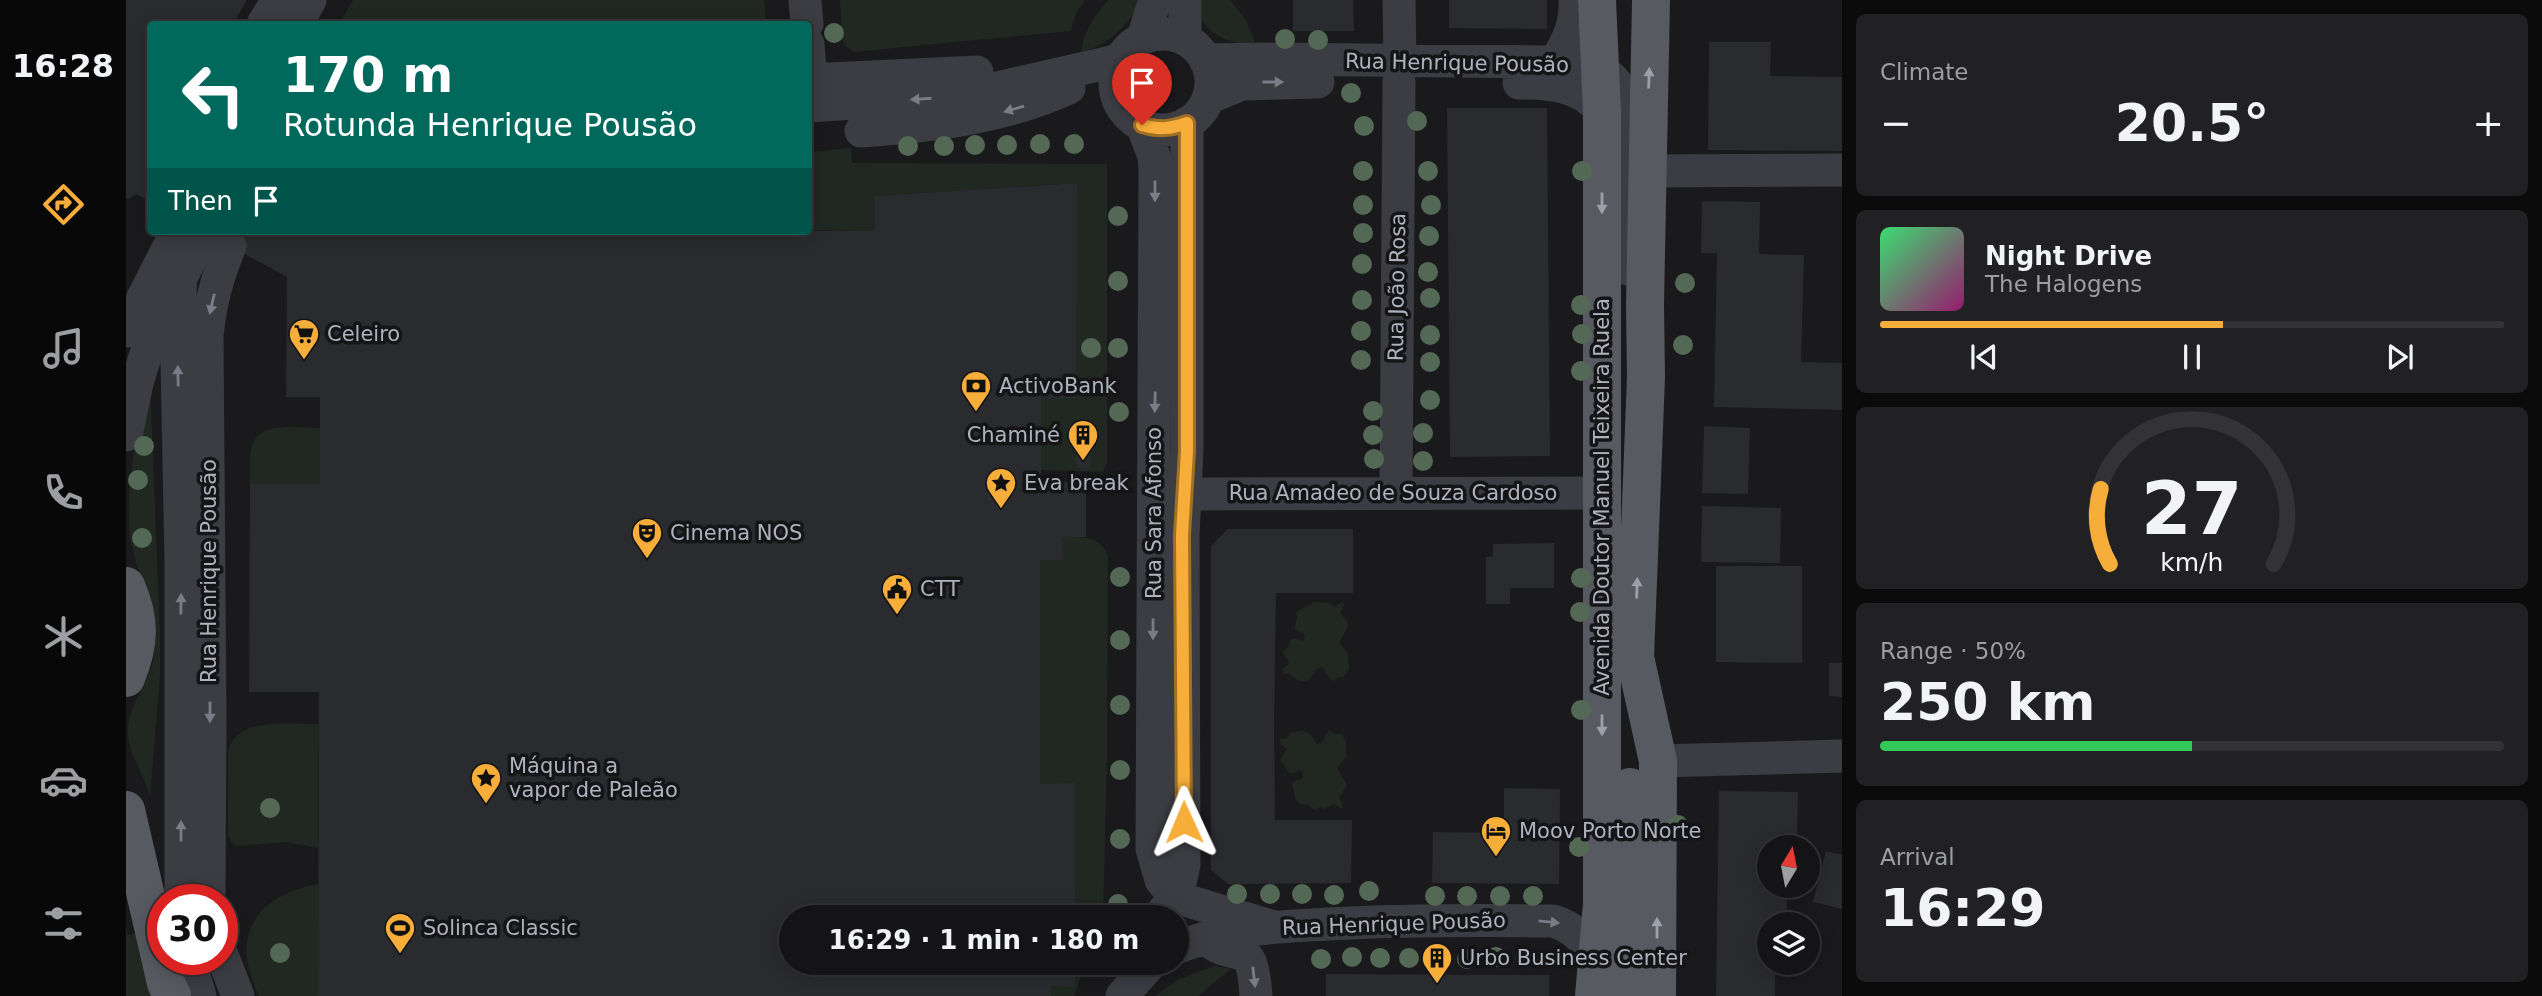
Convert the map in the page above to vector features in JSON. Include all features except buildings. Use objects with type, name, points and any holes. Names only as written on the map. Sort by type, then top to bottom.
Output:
[{"type":"main road","name":"Avenida Doutor Manuel Teixeira Ruela","points":[[1597,0],[1602,111],[1602,904],[1621,989]]},
{"type":"main road","name":"Avenida Doutor Manuel Teixeira Ruela","points":[[1621,989],[1658,761],[1635,657],[1646,377],[1651,0]]},
{"type":"main road","points":[[126,586],[134,602],[138,624],[136,646],[126,678]]},
{"type":"main road","points":[[1621,989],[1635,657]]},
{"type":"main road","points":[[126,810],[166,984],[172,996]]},
{"type":"street","points":[[265,21],[278,0]]},
{"type":"street","points":[[299,21],[310,0]]},
{"type":"street","points":[[805,0],[807,21]]},
{"type":"street","points":[[1155,0],[1131,49],[1115,74],[1115,90],[1129,117],[1142,125],[1165,129],[1187,123],[1196,117],[1208,98],[1210,72],[1195,50],[1185,0]]},
{"type":"street","name":"Rua João Rosa","points":[[1396,493],[1399,0]]},
{"type":"street","points":[[1555,62],[1571,34],[1576,17],[1575,0]]},
{"type":"street","points":[[862,131],[946,123],[1012,110],[1081,82],[1157,34],[1171,35],[1195,50]]},
{"type":"street","points":[[812,89],[1084,68],[1131,49]]},
{"type":"street","name":"Rua Henrique Pousão","points":[[1195,50],[1399,72],[1549,83],[1575,89],[1593,100],[1602,111]]},
{"type":"street","name":"Rua Henrique Pousão","points":[[1208,98],[1242,84],[1256,82],[1399,72],[1555,62],[1580,65],[1601,72]]},
{"type":"street","points":[[1601,72],[1616,82],[1622,99],[1630,333],[1646,377]]},
{"type":"street","name":"Rua Sara Afonso","points":[[1168,905],[1182,881],[1184,864],[1182,535],[1188,411],[1187,123]]},
{"type":"street","name":"Rua Sara Afonso","points":[[1142,125],[1154,156],[1155,170],[1152,849],[1167,905]]},
{"type":"street","points":[[1647,171],[1842,170]]},
{"type":"street","points":[[126,331],[175,235]]},
{"type":"street","points":[[126,435],[150,341],[181,274],[217,239]]},
{"type":"street","name":"Rua Henrique Pousão","points":[[209,884],[207,335],[217,282],[217,239]]},
{"type":"street","name":"Rua Henrique Pousão","points":[[181,274],[177,361],[181,562],[181,884]]},
{"type":"street","name":"Rua Amadeo de Souza Cardoso","points":[[1185,494],[1601,493]]},
{"type":"street","points":[[1658,761],[1842,756]]},
{"type":"street","points":[[1189,911],[1273,927]]},
{"type":"street","name":"Rua Henrique Pousão","points":[[1191,943],[1273,927],[1383,921],[1553,921],[1567,925],[1576,932],[1621,989]]},
{"type":"street","points":[[1191,943],[1240,952],[1248,956],[1252,964],[1256,996]]},
{"type":"street","points":[[193,975],[200,996]]},
{"type":"street","points":[[230,975],[238,996]]},
{"type":"street","points":[[1110,996],[1120,975]]},
{"type":"street","points":[[1122,996],[1141,975]]},
{"type":"shaded area","points":[[353,0],[764,0],[766,21],[341,21]]},
{"type":"shaded area","points":[[840,0],[1085,0],[1076,13],[1070,31],[853,52],[843,43]]},
{"type":"shaded area","points":[[1109,0],[1141,0],[1117,33],[1100,45],[1081,52],[1090,24]]},
{"type":"shaded area","points":[[1193,0],[1230,0],[1246,20],[1256,45],[1234,42],[1216,34],[1202,21]]},
{"type":"shaded area","points":[[851,148],[852,163],[1107,164],[1107,462],[1103,472],[1041,470],[1041,398],[1076,398],[1076,183],[875,196],[874,231],[812,230],[812,152]]},
{"type":"shaded area","points":[[150,384],[160,675],[150,796],[133,756],[128,731],[132,710],[150,671],[154,650],[148,607],[130,536],[129,517],[133,459]]},
{"type":"shaded area","points":[[290,427],[320,428],[320,484],[250,484],[251,449],[254,440],[261,433]]},
{"type":"shaded area","points":[[1062,537],[1083,537],[1095,541],[1105,549],[1108,556],[1103,905],[1075,905],[1075,784],[1040,784],[1040,560],[1062,560]]},
{"type":"shaded area","points":[[1315,602],[1329,603],[1335,607],[1341,602],[1345,604],[1340,613],[1348,626],[1339,643],[1348,654],[1349,669],[1344,677],[1338,677],[1335,681],[1330,679],[1322,667],[1317,669],[1309,680],[1303,681],[1289,673],[1284,674],[1282,669],[1288,665],[1289,661],[1282,652],[1288,647],[1290,640],[1295,638],[1303,641],[1305,638],[1304,634],[1294,629],[1296,612]]},
{"type":"shaded area","points":[[266,724],[319,724],[318,848],[286,842],[235,846],[228,837],[228,751],[234,740],[242,732]]},
{"type":"shaded area","points":[[1303,730],[1310,734],[1317,744],[1321,743],[1329,730],[1342,734],[1346,742],[1346,757],[1337,768],[1347,785],[1339,798],[1343,803],[1342,809],[1334,804],[1325,809],[1320,807],[1314,810],[1295,799],[1292,782],[1303,778],[1303,773],[1300,770],[1290,774],[1280,760],[1287,749],[1280,743],[1281,738],[1286,739],[1291,733]]},
{"type":"shaded area","points":[[318,884],[318,996],[259,996],[250,974],[247,955],[248,937],[254,922],[264,909],[278,898]]},
{"type":"shaded area","points":[[126,926],[128,935],[136,933],[147,966],[147,975],[150,975],[157,996],[126,996]]},
{"type":"shaded area","points":[[1215,966],[1231,969],[1198,996],[1155,996],[1179,979]]},
{"type":"shaded area","points":[[1075,975],[1082,975],[1074,996],[1051,996],[1051,986],[1075,986]]},
{"type":"place","name":"Celeiro","points":[[304,361]]},
{"type":"place","name":"ActivoBank","points":[[976,413]]},
{"type":"place","name":"Chaminé","points":[[1083,462]]},
{"type":"place","name":"Eva break","points":[[1001,510]]},
{"type":"place","name":"Cinema NOS","points":[[647,560]]},
{"type":"place","name":"CTT","points":[[897,616]]},
{"type":"place","name":"Máquina a vapor de Paleão","points":[[486,805]]},
{"type":"place","name":"Moov Porto Norte","points":[[1496,858]]},
{"type":"place","name":"Solinca Classic","points":[[400,955]]},
{"type":"place","name":"Urbo Business Center","points":[[1437,985]]},
{"type":"route","points":[[1142,125],[1172,129],[1187,123],[1187,451],[1182,535],[1184,822]]}]
